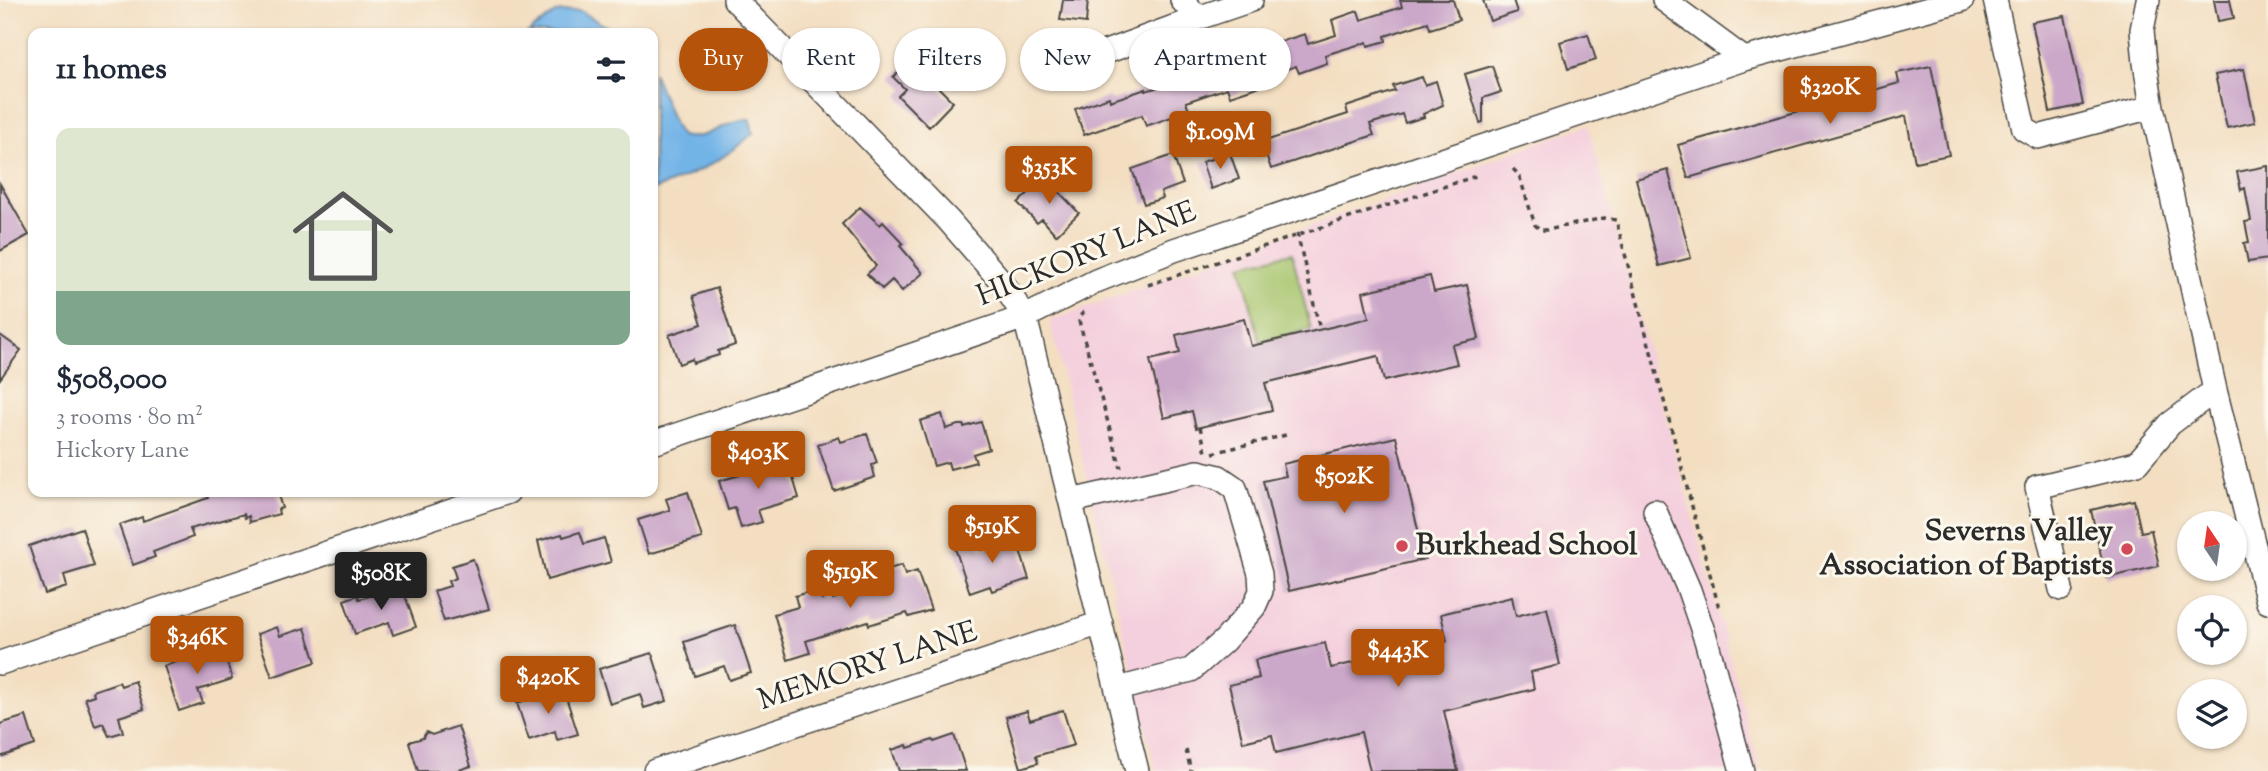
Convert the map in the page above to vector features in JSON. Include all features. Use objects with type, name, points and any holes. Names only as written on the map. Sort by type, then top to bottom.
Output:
[{"type":"street","points":[[735,0],[949,221],[1001,281],[1026,317],[1137,771]]},
{"type":"street","points":[[1182,0],[1198,18]]},
{"type":"street","points":[[1115,48],[1251,0]]},
{"type":"street","points":[[1664,0],[1744,59]]},
{"type":"street","name":"HICKORY LANE","points":[[658,441],[1026,317],[1096,281],[1174,250],[1744,59],[1962,0]]},
{"type":"street","points":[[1995,0],[2024,129],[2038,137],[2152,107]]},
{"type":"street","points":[[2148,0],[2142,30],[2152,107],[2215,390],[2265,576],[2268,602]]},
{"type":"street","points":[[2061,589],[2037,487],[2137,463],[2170,424],[2215,390]]},
{"type":"street","points":[[1071,501],[1198,472],[1219,477],[1236,488],[1260,574],[1261,591],[1254,607],[1224,641],[1191,670],[1118,689]]},
{"type":"street","points":[[0,663],[493,497]]},
{"type":"street","points":[[1655,511],[1689,590],[1706,640],[1742,771]]},
{"type":"street","name":"MEMORY LANE","points":[[655,771],[1101,623]]},
{"type":"path","points":[[1513,169],[1520,175],[1535,225],[1541,230],[1604,218],[1616,220],[1722,618]]},
{"type":"path","points":[[1146,286],[1479,175]]},
{"type":"path","points":[[1296,227],[1320,330]]},
{"type":"path","points":[[1087,310],[1079,321],[1123,474]]},
{"type":"path","points":[[1200,427],[1207,455]]},
{"type":"path","points":[[1186,750],[1191,771]]},
{"type":"shaded area","name":"Burkhead School","points":[[1588,125],[1760,771],[1156,771],[1050,321]]},
{"type":"green space","points":[[1292,253],[1311,329],[1260,342],[1241,265]]},
{"type":"water","points":[[580,11],[609,28],[535,28],[555,13]]},
{"type":"water","points":[[658,84],[681,136],[708,134],[732,123],[750,119],[753,133],[730,152],[681,179],[658,188]]},
{"type":"building","points":[[1063,0],[1088,0],[1086,23],[1060,20]]},
{"type":"building","points":[[1400,0],[1453,0],[1459,20],[1430,29],[1428,22],[1385,36],[1386,41],[1368,46],[1367,42],[1325,55],[1327,63],[1299,73],[1296,66],[1291,68],[1291,38],[1305,34],[1308,44],[1336,35],[1332,20],[1358,11],[1361,20],[1402,7]]},
{"type":"building","points":[[1483,0],[1513,0],[1517,12],[1490,21]]},
{"type":"building","points":[[2214,0],[2230,0],[2234,18],[2218,21]]},
{"type":"building","points":[[2065,16],[2083,105],[2050,112],[2032,22]]},
{"type":"building","points":[[1588,34],[1596,60],[1568,69],[1560,42]]},
{"type":"building","points":[[1492,66],[1501,92],[1483,98],[1483,122],[1480,123],[1465,74]]},
{"type":"building","points":[[1931,66],[1949,155],[1915,162],[1906,116],[1688,178],[1678,145],[1899,83],[1897,73]]},
{"type":"building","points":[[2244,69],[2255,122],[2227,128],[2215,75]]},
{"type":"building","points":[[1422,77],[1425,85],[1436,81],[1443,105],[1423,114],[1424,117],[1405,123],[1402,114],[1370,124],[1374,135],[1271,169],[1262,142],[1348,114],[1346,107],[1395,91],[1393,86]]},
{"type":"building","points":[[903,91],[942,91],[953,102],[929,127],[898,96]]},
{"type":"building","points":[[1140,91],[1218,91],[1186,102],[1189,111],[1146,126],[1142,115],[1084,135],[1075,109],[1109,97],[1110,101]]},
{"type":"building","points":[[1228,91],[1245,91],[1230,96]]},
{"type":"building","points":[[1230,153],[1239,179],[1211,189],[1202,162]]},
{"type":"building","points":[[1173,155],[1183,184],[1161,192],[1163,198],[1144,204],[1132,169]]},
{"type":"building","points":[[2268,166],[2268,259],[2248,262],[2244,243],[2249,242],[2245,222],[2251,221],[2245,188],[2241,190],[2237,172]]},
{"type":"building","points":[[1668,170],[1691,258],[1659,266],[1636,179]]},
{"type":"building","points":[[1045,177],[1079,213],[1056,235],[1042,219],[1037,223],[1018,203]]},
{"type":"building","points":[[0,184],[28,236],[0,251]]},
{"type":"building","points":[[860,207],[880,225],[883,222],[903,243],[900,246],[923,273],[902,291],[892,280],[882,289],[867,274],[876,266],[842,224]]},
{"type":"building","points":[[1430,276],[1434,292],[1467,285],[1479,339],[1452,345],[1457,364],[1384,381],[1378,356],[1265,383],[1272,410],[1196,428],[1192,411],[1164,418],[1150,360],[1180,353],[1176,335],[1244,319],[1251,346],[1369,318],[1363,292]]},
{"type":"building","points":[[717,288],[735,345],[718,351],[719,355],[679,364],[669,335],[702,324],[693,296]]},
{"type":"building","points":[[0,335],[21,350],[0,379]]},
{"type":"building","points":[[942,414],[946,429],[981,422],[989,449],[973,454],[976,462],[950,469],[948,462],[934,466],[920,421]]},
{"type":"building","points":[[867,434],[877,463],[872,465],[875,477],[834,491],[818,445],[839,437],[841,442]]},
{"type":"building","points":[[1396,437],[1425,559],[1289,591],[1263,481],[1286,476],[1283,464]]},
{"type":"building","points":[[788,461],[799,498],[758,510],[762,522],[741,528],[735,508],[728,510],[719,481],[740,475],[738,470],[766,462],[767,467]]},
{"type":"building","points":[[688,492],[702,538],[649,554],[638,520],[670,510],[666,499]]},
{"type":"building","points":[[279,497],[282,508],[278,509],[279,514],[250,522],[249,516],[245,518],[244,514],[190,529],[193,537],[153,552],[155,557],[133,565],[119,525],[142,517],[143,521],[208,498]]},
{"type":"building","name":"Severns Valley Association of Baptists","points":[[2134,500],[2141,532],[2151,530],[2159,566],[2106,578],[2091,510]]},
{"type":"building","points":[[82,528],[94,566],[64,575],[67,587],[45,594],[29,546]]},
{"type":"building","points":[[580,532],[584,544],[604,538],[611,562],[547,580],[538,541]]},
{"type":"building","points":[[1016,538],[1029,579],[992,591],[990,586],[970,593],[955,548],[978,541],[981,550]]},
{"type":"building","points":[[473,559],[489,609],[444,621],[434,591],[450,586],[448,581],[456,578],[452,566]]},
{"type":"building","points":[[902,565],[905,575],[917,571],[931,610],[909,617],[907,613],[869,625],[868,621],[806,641],[810,653],[788,660],[774,614],[798,607],[795,596],[818,589],[822,599],[832,596],[833,599],[888,579],[886,570]]},
{"type":"building","points":[[402,587],[416,627],[393,635],[389,622],[355,634],[344,600],[358,595],[359,599]]},
{"type":"building","points":[[1512,597],[1516,616],[1547,608],[1560,665],[1531,672],[1534,689],[1444,711],[1458,771],[1370,771],[1361,732],[1276,753],[1272,735],[1243,742],[1229,685],[1259,678],[1255,660],[1325,643],[1331,668],[1447,641],[1441,614]]},
{"type":"building","points":[[735,625],[751,673],[729,680],[724,666],[695,676],[684,642]]},
{"type":"building","points":[[277,627],[280,636],[305,628],[316,662],[272,677],[257,634]]},
{"type":"building","points":[[222,647],[232,679],[198,690],[203,703],[179,711],[164,666]]},
{"type":"building","points":[[652,653],[667,701],[644,708],[640,694],[610,704],[599,669]]},
{"type":"building","points":[[135,681],[144,709],[119,717],[123,732],[109,736],[103,723],[95,726],[85,698],[94,695],[93,691],[119,682],[121,686]]},
{"type":"building","points":[[563,688],[578,734],[557,740],[555,731],[529,740],[517,703]]},
{"type":"building","points":[[1063,710],[1074,745],[1036,756],[1038,763],[1021,768],[1006,717],[1027,711],[1030,720]]},
{"type":"building","points":[[26,716],[35,745],[0,757],[0,724]]},
{"type":"building","points":[[458,726],[471,766],[456,771],[418,771],[409,742],[423,738],[426,732],[432,735]]},
{"type":"building","points":[[954,735],[966,771],[899,771],[892,750],[933,740],[934,742]]},
{"type":"place","name":"Burkhead School","points":[[1402,546]]},
{"type":"place","name":"Severns Valley Association of Baptists","points":[[2127,549]]}]
